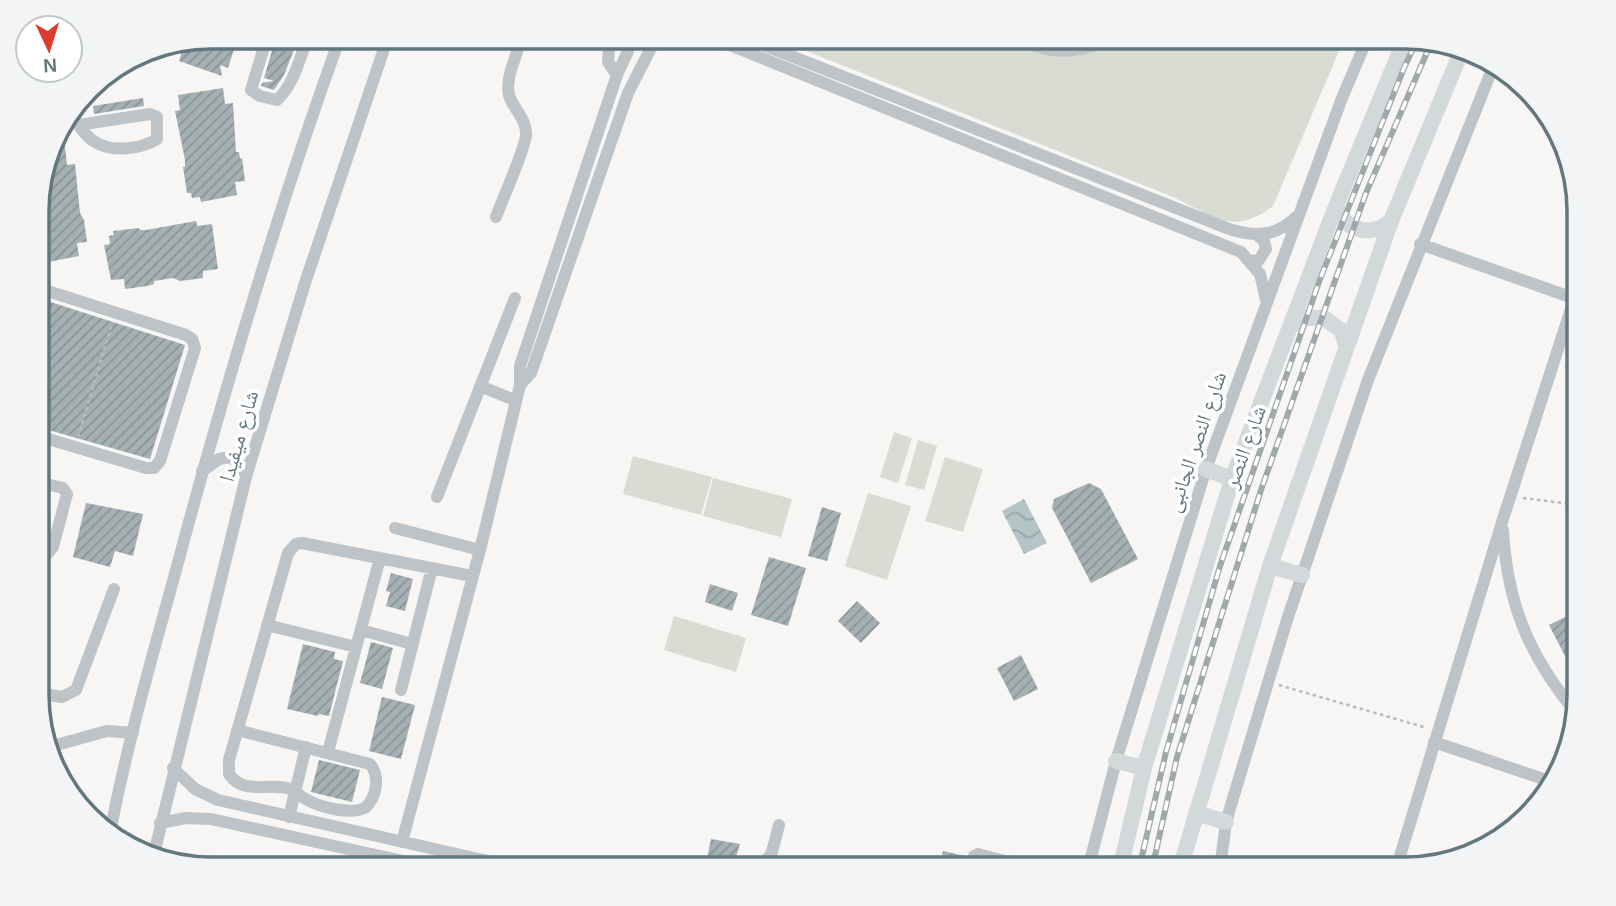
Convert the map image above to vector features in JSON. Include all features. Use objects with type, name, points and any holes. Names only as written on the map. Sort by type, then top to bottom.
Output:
[{"type":"main road","name":"شارع النصر","points":[[1123,857],[1144,768],[1232,479],[1336,206],[1401,49]]},
{"type":"main road","points":[[1183,857],[1270,566],[1391,222],[1458,58]]},
{"type":"main road","points":[[1336,206],[1346,224],[1359,230],[1373,231],[1391,222]]},
{"type":"main road","points":[[1290,327],[1310,316],[1324,318],[1342,331],[1346,346]]},
{"type":"main road","points":[[1206,469],[1232,479]]},
{"type":"main road","points":[[1270,566],[1302,575]]},
{"type":"main road","points":[[1116,761],[1144,768]]},
{"type":"main road","points":[[1196,813],[1226,822]]},
{"type":"street","points":[[263,49],[251,90],[260,96],[277,100],[292,78],[303,49]]},
{"type":"street","name":"شارع ميفيدا","points":[[110,822],[202,471],[296,159],[336,49]]},
{"type":"street","name":"شارع ميفيدا","points":[[155,847],[246,477],[305,283],[384,49]]},
{"type":"street","points":[[496,217],[526,138],[524,123],[514,108],[508,88],[517,49]]},
{"type":"street","points":[[609,49],[608,62],[617,75]]},
{"type":"street","points":[[520,385],[520,366],[617,75],[628,49]]},
{"type":"street","points":[[402,842],[481,550],[514,400],[520,385],[531,373],[617,124],[638,69],[651,49]]},
{"type":"street","points":[[740,49],[1241,252],[1260,274],[1265,288],[1266,304]]},
{"type":"street","points":[[773,49],[1229,229],[1258,236],[1288,226],[1299,215]]},
{"type":"street","points":[[1043,49],[1066,52],[1078,49]]},
{"type":"street","name":"شارع النصر الجانبى","points":[[1091,857],[1116,761],[1206,469],[1342,98],[1363,49]]},
{"type":"street","points":[[1221,857],[1226,822],[1268,682],[1368,380],[1490,74]]},
{"type":"street","points":[[76,122],[78,125],[89,139],[102,147],[126,148],[149,144],[157,139],[157,117],[150,114],[78,125]]},
{"type":"street","points":[[1250,261],[1259,260],[1266,249],[1264,241],[1258,236]]},
{"type":"street","points":[[1420,244],[1567,296]]},
{"type":"street","points":[[49,291],[189,336],[195,348],[160,461],[156,466],[146,468],[49,439]]},
{"type":"street","points":[[437,497],[514,298]]},
{"type":"street","points":[[1399,857],[1567,317]]},
{"type":"street","points":[[480,386],[514,400]]},
{"type":"street","points":[[202,471],[219,458],[230,457],[239,462],[246,477]]},
{"type":"street","points":[[49,485],[63,488],[67,496],[53,547],[49,552]]},
{"type":"street","points":[[1503,519],[1505,566],[1516,610],[1533,651],[1567,702]]},
{"type":"street","points":[[394,528],[481,550]]},
{"type":"street","points":[[237,730],[364,761],[374,769],[376,781],[370,803],[361,810],[349,812],[307,800],[295,791],[285,788],[258,788],[239,783],[232,778],[228,764],[237,730],[288,553],[296,544],[302,543],[472,576]]},
{"type":"street","points":[[328,752],[380,558]]},
{"type":"street","points":[[401,690],[432,568]]},
{"type":"street","points":[[49,695],[62,697],[76,690],[114,589]]},
{"type":"street","points":[[267,625],[356,647]]},
{"type":"street","points":[[361,630],[412,644]]},
{"type":"street","points":[[57,745],[107,731],[133,733]]},
{"type":"street","points":[[1435,736],[1543,778]]},
{"type":"street","points":[[289,817],[306,747]]},
{"type":"street","points":[[173,768],[186,782],[200,806],[309,840],[386,857]]},
{"type":"street","points":[[160,824],[200,806],[289,817],[469,857]]},
{"type":"street","points":[[309,840],[313,822]]},
{"type":"street","points":[[769,857],[779,825]]},
{"type":"path","points":[[75,447],[115,312]]},
{"type":"path","points":[[1510,496],[1567,503]]},
{"type":"path","points":[[1268,682],[1435,736]]},
{"type":"shaded area","points":[[801,49],[1340,49],[1273,206],[1259,215],[1234,222],[1211,216],[1173,197]]},
{"type":"shaded area","points":[[894,432],[912,438],[898,483],[880,477]]},
{"type":"shaded area","points":[[918,440],[937,446],[924,490],[905,485]]},
{"type":"shaded area","points":[[633,456],[712,477],[701,515],[623,494]]},
{"type":"shaded area","points":[[945,457],[983,469],[963,532],[925,521]]},
{"type":"shaded area","points":[[713,478],[792,499],[781,537],[703,516]]},
{"type":"shaded area","points":[[868,493],[911,506],[887,580],[845,566]]},
{"type":"shaded area","points":[[674,616],[746,638],[736,672],[664,650]]},
{"type":"water","points":[[1024,499],[1047,543],[1024,554],[1002,511]]},
{"type":"building","points":[[234,49],[228,68],[220,65],[222,76],[179,61],[182,52]]},
{"type":"building","points":[[272,49],[294,49],[284,75],[274,90],[261,86],[262,83],[274,81],[264,78]]},
{"type":"building","points":[[223,88],[225,104],[233,103],[236,152],[239,152],[240,159],[242,158],[245,181],[235,182],[237,195],[201,202],[200,197],[192,198],[191,193],[187,193],[183,167],[185,160],[175,111],[180,110],[178,95]]},
{"type":"building","points":[[143,98],[144,106],[94,114],[93,106]]},
{"type":"building","points":[[64,142],[67,165],[75,164],[80,213],[84,220],[87,242],[77,243],[79,256],[49,262],[50,190]]},
{"type":"building","points":[[196,221],[197,226],[212,224],[218,269],[203,271],[203,278],[180,281],[173,278],[125,289],[124,279],[111,280],[104,245],[110,244],[109,236],[114,235],[113,231],[139,228],[146,230]]},
{"type":"building","points":[[49,302],[185,345],[150,459],[49,430]]},
{"type":"building","points":[[1089,483],[1101,489],[1138,559],[1091,583],[1052,508],[1054,499]]},
{"type":"building","points":[[86,503],[143,514],[133,556],[115,551],[110,567],[73,557]]},
{"type":"building","points":[[822,507],[841,513],[827,561],[808,556]]},
{"type":"building","points":[[769,557],[806,568],[788,626],[751,615]]},
{"type":"building","points":[[391,573],[413,579],[405,611],[386,606],[390,592],[386,591]]},
{"type":"building","points":[[710,584],[738,593],[732,611],[705,602]]},
{"type":"building","points":[[857,601],[880,623],[861,643],[838,621]]},
{"type":"building","points":[[1567,616],[1565,656],[1549,625]]},
{"type":"building","points":[[371,642],[393,648],[382,689],[360,683]]},
{"type":"building","points":[[303,644],[335,652],[334,659],[343,661],[329,716],[287,709]]},
{"type":"building","points":[[1021,655],[1038,689],[1014,701],[997,668]]},
{"type":"building","points":[[382,697],[415,705],[401,759],[369,751]]},
{"type":"building","points":[[319,760],[360,770],[352,802],[311,792]]},
{"type":"building","points":[[711,839],[740,844],[736,857],[707,857]]},
{"type":"building","points":[[943,851],[965,856],[965,857],[942,857]]},
{"type":"railway","points":[[1142,857],[1166,752],[1220,566],[1320,279],[1413,49]]},
{"type":"railway","points":[[1155,857],[1177,757],[1261,490],[1366,193],[1428,50]]}]
